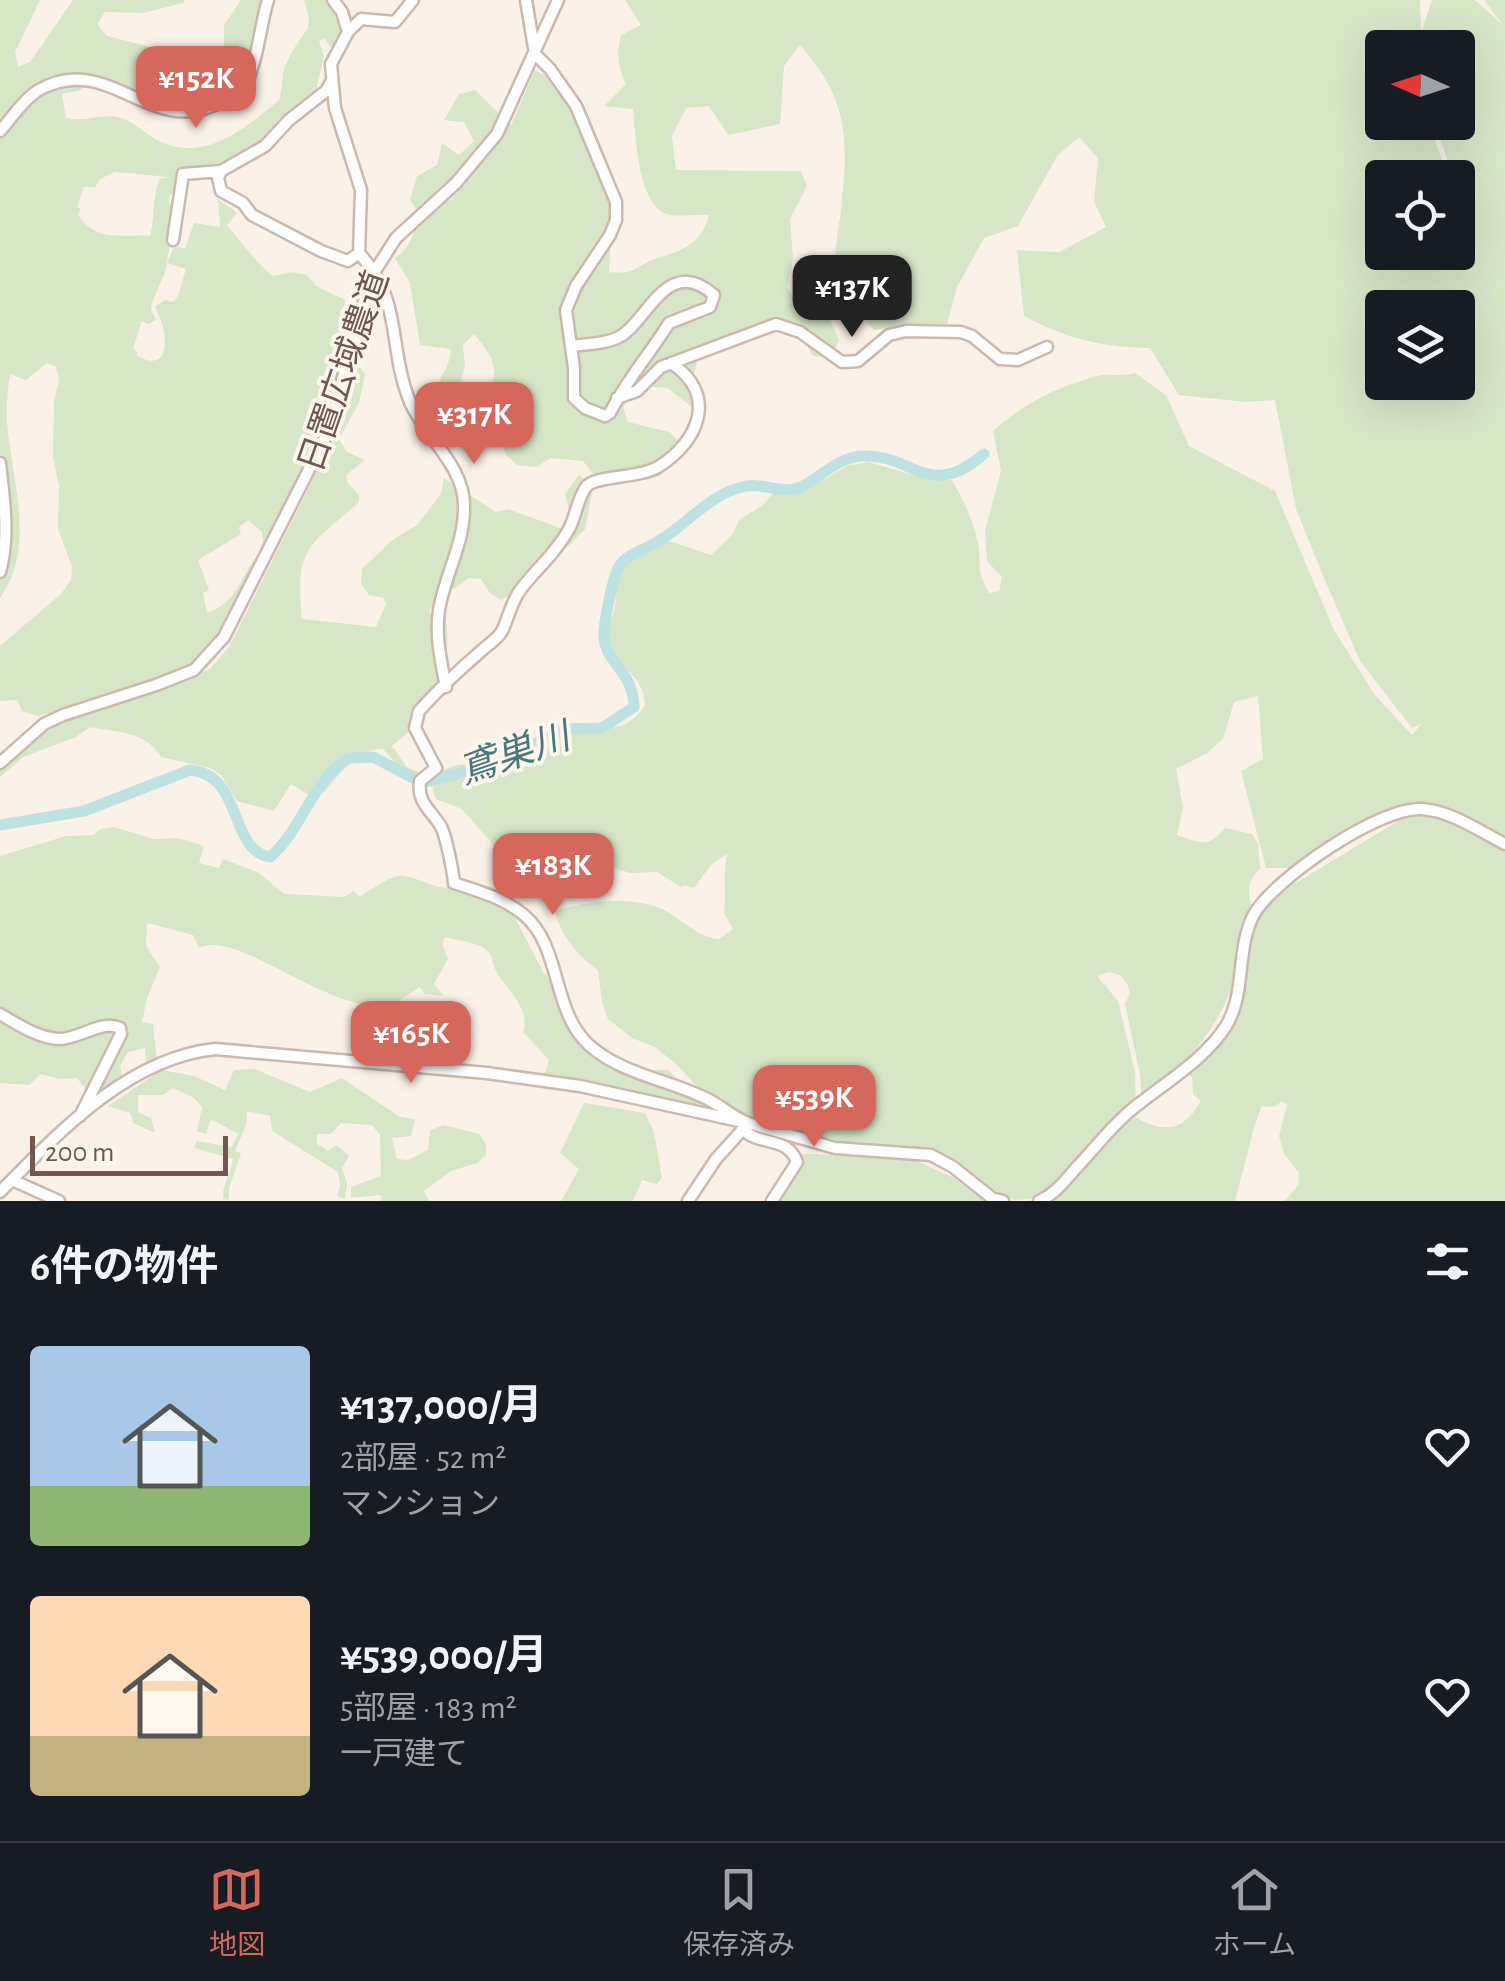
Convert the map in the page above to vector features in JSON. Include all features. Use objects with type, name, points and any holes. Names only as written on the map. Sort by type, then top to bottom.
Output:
[{"type":"street","points":[[0,131],[26,99],[68,80],[104,82],[142,103],[170,110],[197,110],[221,102],[242,90],[250,74],[268,0]]},
{"type":"street","points":[[333,0],[342,12],[348,32]]},
{"type":"street","points":[[413,0],[394,22],[361,19],[348,32],[331,64],[331,81],[341,132],[360,190],[359,253],[375,270],[396,328],[408,398],[453,469],[464,499],[460,546],[439,610],[438,646],[446,687]]},
{"type":"street","points":[[526,0],[535,54],[576,106],[616,202],[616,220],[610,235],[569,300],[567,324],[574,398],[604,416],[669,323],[710,307],[714,295],[692,283],[675,286],[650,302],[620,337],[572,346]]},
{"type":"street","name":"日置広域農道","points":[[0,763],[44,724],[62,715],[194,670],[224,637],[329,430],[360,310],[375,270],[396,238],[485,151],[503,124],[558,0]]},
{"type":"street","points":[[173,240],[184,174],[221,171],[265,146],[289,120],[326,91],[331,81]]},
{"type":"street","points":[[221,171],[221,190],[243,203],[252,214],[334,256],[348,261],[359,253]]},
{"type":"street","points":[[617,398],[630,396],[660,367],[776,324],[800,332],[842,362],[858,361],[889,335],[906,331],[961,332],[1000,359],[1018,360],[1047,347]]},
{"type":"street","points":[[671,363],[692,381],[700,400],[698,421],[676,453],[653,470],[632,478],[592,480],[584,488],[572,524],[550,560],[514,600],[503,629],[419,712],[415,728],[436,768],[420,781],[418,789],[424,809],[444,831],[454,883],[511,906],[536,928],[565,1013],[589,1045],[617,1063],[703,1096],[745,1126],[749,1136],[778,1141],[793,1151],[798,1162],[772,1201]]},
{"type":"street","points":[[0,463],[5,552],[0,572]]},
{"type":"street","points":[[1039,1201],[1057,1191],[1126,1114],[1203,1052],[1228,1024],[1248,930],[1263,901],[1283,882],[1356,830],[1408,809],[1440,813],[1505,844]]},
{"type":"street","points":[[0,1014],[50,1038],[77,1036],[110,1024],[120,1028],[121,1034],[80,1117]]},
{"type":"street","points":[[0,1192],[80,1117],[153,1066],[174,1057],[215,1049],[538,1079],[835,1148],[931,1155],[1002,1201]]},
{"type":"street","points":[[688,1201],[745,1126]]},
{"type":"street","points":[[12,1180],[60,1201]]},
{"type":"green space","points":[[0,0],[40,0],[15,52],[18,67],[30,62],[73,0],[185,0],[143,13],[105,12],[97,24],[107,36],[154,48],[172,67],[205,72],[227,60],[230,53],[224,46],[224,25],[241,0],[274,0],[257,74],[244,78],[215,101],[177,106],[152,102],[126,91],[84,86],[62,94],[66,118],[121,118],[161,142],[194,148],[239,131],[279,100],[286,64],[308,29],[304,0],[329,0],[343,32],[332,49],[324,38],[319,41],[324,56],[314,99],[229,172],[199,180],[179,179],[180,185],[169,197],[169,204],[177,206],[165,272],[152,303],[156,320],[149,324],[142,321],[133,348],[137,356],[149,360],[158,360],[163,355],[165,337],[155,307],[165,300],[173,302],[178,296],[186,269],[167,263],[174,247],[185,248],[194,223],[220,227],[218,199],[237,213],[227,225],[268,272],[273,276],[292,272],[307,275],[316,286],[345,300],[344,318],[352,323],[321,435],[269,542],[263,543],[262,532],[248,520],[239,527],[241,534],[198,560],[209,590],[203,593],[207,613],[228,600],[267,546],[220,634],[196,660],[151,684],[38,716],[22,711],[17,700],[0,701],[0,646],[61,594],[71,580],[72,567],[58,529],[59,486],[53,457],[54,402],[59,380],[56,367],[47,363],[26,380],[10,374],[7,421],[20,535],[11,578],[0,598]],"holes":[[[115,172],[169,177],[160,179],[157,185],[150,236],[102,234],[78,215],[84,187],[95,187],[100,179]]]},
{"type":"green space","points":[[625,0],[1420,0],[1421,30],[1365,30],[1365,140],[1435,140],[1442,160],[1365,160],[1365,270],[1475,270],[1475,160],[1448,160],[1440,140],[1475,140],[1475,30],[1422,30],[1432,0],[1475,0],[1502,24],[1484,0],[1505,0],[1505,842],[1430,806],[1409,804],[1390,811],[1304,868],[1266,868],[1241,771],[1263,759],[1258,696],[1234,702],[1223,739],[1207,753],[1176,769],[1183,807],[1177,835],[1208,842],[1225,828],[1252,834],[1258,844],[1260,869],[1250,883],[1252,908],[1226,1002],[1196,1049],[1142,1102],[1125,1004],[1130,993],[1127,983],[1120,975],[1109,972],[1097,976],[1118,1001],[1135,1073],[1136,1101],[1054,1189],[1036,1198],[1015,1200],[983,1185],[949,1157],[929,1151],[879,1153],[729,1120],[677,1065],[608,1019],[598,970],[571,944],[555,911],[595,902],[638,902],[664,910],[697,932],[719,939],[733,929],[724,913],[728,853],[711,865],[694,888],[681,887],[657,872],[630,873],[576,855],[562,886],[498,882],[502,855],[462,809],[436,799],[435,775],[455,766],[510,763],[540,738],[567,726],[614,727],[635,718],[645,705],[644,694],[611,648],[609,634],[616,604],[615,583],[627,563],[645,545],[658,540],[711,555],[732,535],[740,519],[762,506],[774,492],[803,492],[847,466],[868,462],[952,480],[975,531],[984,584],[989,593],[999,591],[1002,577],[987,561],[985,531],[1001,471],[993,431],[1029,404],[1067,386],[1097,376],[1135,373],[1166,395],[1189,446],[1275,491],[1334,630],[1374,694],[1412,735],[1421,724],[1412,728],[1360,661],[1296,509],[1275,400],[1246,402],[1179,395],[1150,348],[1085,340],[1024,316],[1017,250],[1059,252],[1106,227],[1094,202],[1098,158],[1079,137],[1057,156],[1018,226],[984,238],[957,287],[944,335],[904,325],[874,330],[848,300],[837,280],[845,146],[842,126],[829,86],[800,45],[784,66],[780,124],[728,135],[709,106],[686,108],[672,136],[676,170],[801,171],[807,186],[790,219],[793,259],[787,287],[802,314],[819,305],[828,315],[839,340],[832,357],[813,356],[793,322],[769,322],[700,351],[692,407],[667,388],[641,386],[623,407],[628,422],[669,432],[682,444],[660,476],[601,483],[583,461],[550,458],[537,467],[517,465],[506,455],[501,440],[513,411],[501,397],[489,396],[494,370],[490,356],[474,334],[463,345],[465,366],[453,407],[440,384],[451,349],[420,345],[410,283],[395,258],[414,232],[418,211],[410,200],[417,176],[437,165],[442,143],[459,155],[474,141],[464,122],[444,120],[459,94],[475,90],[511,125],[535,70],[571,94],[584,140],[608,185],[612,203],[609,272],[629,271],[696,240],[709,215],[675,216],[659,210],[640,169],[633,109],[604,106],[626,84],[619,60],[621,35],[641,25]]},
{"type":"green space","points":[[353,359],[365,374],[359,403],[339,439],[347,452],[365,460],[346,475],[359,495],[359,502],[309,550],[301,576],[302,619],[376,627],[386,604],[383,598],[369,595],[361,584],[362,569],[391,541],[417,525],[441,494],[444,478],[496,512],[508,509],[563,529],[572,521],[565,494],[579,475],[593,487],[585,529],[526,588],[501,600],[490,593],[481,579],[468,578],[455,589],[440,587],[429,612],[445,621],[447,680],[429,697],[420,722],[392,746],[407,767],[420,773],[417,777],[399,767],[383,749],[373,750],[349,764],[323,793],[307,794],[291,784],[274,811],[237,801],[221,775],[210,768],[161,757],[139,737],[90,727],[76,737],[23,757],[0,777],[0,770],[31,741],[65,721],[182,682],[211,668],[229,647],[317,471],[336,426]]},
{"type":"green space","points":[[1420,815],[1444,819],[1505,844],[1505,1201],[1285,1201],[1298,1185],[1299,1173],[1284,1154],[1279,1136],[1287,1105],[1282,1101],[1274,1107],[1262,1106],[1235,1201],[1045,1201],[1060,1194],[1130,1115],[1169,1127],[1186,1120],[1193,1112],[1201,1101],[1193,1094],[1192,1077],[1182,1074],[1226,1035],[1235,1019],[1250,935],[1259,913],[1276,895],[1403,818]]},
{"type":"green space","points":[[114,827],[153,839],[178,838],[204,846],[199,863],[219,868],[223,859],[259,873],[284,894],[344,897],[354,891],[359,897],[402,876],[440,887],[446,888],[448,884],[512,912],[543,972],[566,994],[574,1032],[626,1070],[668,1070],[707,1106],[688,1108],[543,1079],[549,1060],[523,1032],[525,1023],[520,1006],[495,969],[490,954],[475,944],[445,937],[442,944],[448,959],[434,984],[444,996],[424,994],[420,987],[391,1004],[364,1004],[338,997],[236,950],[216,945],[199,948],[193,935],[147,923],[146,946],[160,967],[142,1022],[153,1024],[157,1063],[146,1067],[145,1048],[128,1052],[120,1066],[123,1081],[96,1103],[77,1078],[41,1074],[29,1085],[0,1083],[0,856],[66,836],[93,835]]},
{"type":"green space","points":[[255,1069],[310,1092],[342,1078],[400,1117],[415,1119],[411,1136],[392,1138],[397,1159],[408,1160],[428,1150],[430,1130],[444,1125],[479,1134],[486,1144],[486,1155],[477,1163],[451,1171],[424,1191],[429,1201],[382,1201],[380,1195],[351,1198],[351,1187],[381,1176],[380,1135],[372,1125],[341,1123],[331,1134],[317,1134],[317,1144],[328,1151],[336,1145],[349,1156],[342,1168],[347,1183],[345,1199],[337,1196],[338,1172],[272,1131],[270,1116],[247,1111],[246,1125],[235,1151],[241,1153],[229,1200],[223,1199],[223,1194],[233,1159],[195,1148],[196,1141],[232,1147],[238,1134],[211,1119],[206,1134],[197,1131],[202,1107],[194,1098],[173,1088],[163,1095],[138,1095],[138,1112],[151,1118],[155,1133],[133,1123],[130,1113],[108,1106],[161,1070],[194,1076],[225,1090],[234,1070]]},
{"type":"green space","points":[[584,1103],[645,1113],[654,1132],[662,1178],[656,1184],[642,1180],[633,1201],[561,1201],[579,1169],[560,1153]]},
{"type":"green space","points":[[787,1153],[910,1158],[954,1178],[985,1201],[777,1201],[796,1169]]},
{"type":"waterway","name":"鳶巣川","points":[[0,825],[84,811],[190,770],[207,775],[219,785],[247,841],[270,857],[291,833],[325,779],[349,758],[373,757],[423,783],[502,762],[563,729],[602,728],[634,707],[629,684],[604,638],[617,570],[628,557],[659,541],[719,496],[748,486],[795,489],[834,466],[863,456],[881,457],[935,475],[965,468],[984,454]]}]
